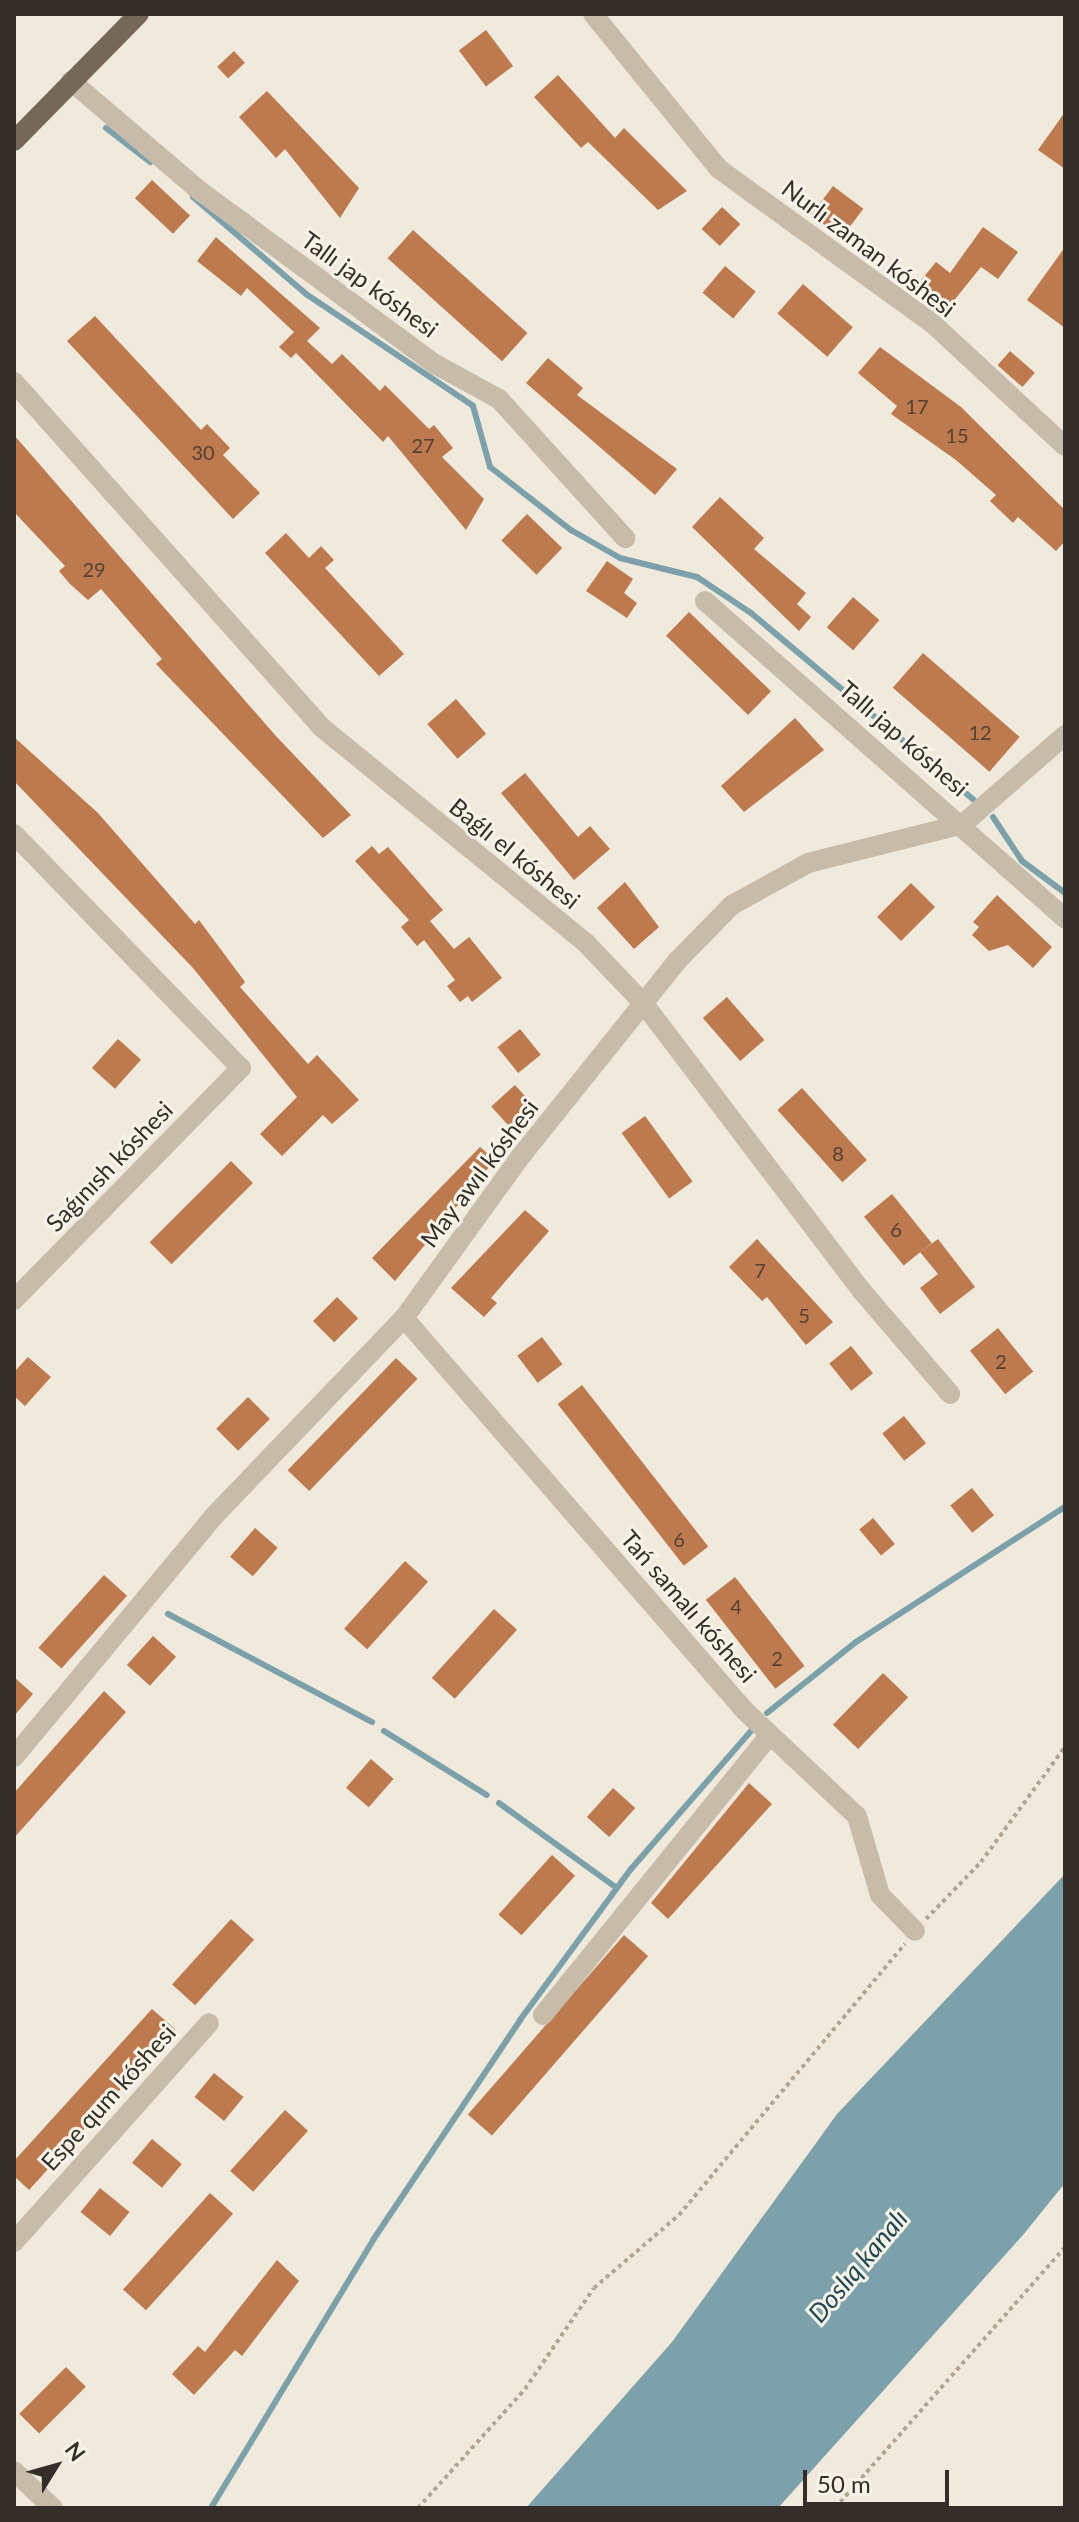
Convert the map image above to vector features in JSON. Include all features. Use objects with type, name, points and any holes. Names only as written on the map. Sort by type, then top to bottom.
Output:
[{"type":"main road","points":[[14,141],[139,14]]},
{"type":"street","name":"Nurlı zaman kóshesi","points":[[593,14],[719,169],[932,323],[1065,446]]},
{"type":"street","name":"Tallı jap kóshesi","points":[[71,81],[200,191],[435,364],[499,399],[625,538]]},
{"type":"street","name":"Baǵlı el kóshesi","points":[[14,382],[320,726],[585,942],[644,1004],[861,1290],[950,1394]]},
{"type":"street","name":"Tallı jap kóshesi","points":[[705,601],[963,824],[1065,918]]},
{"type":"street","name":"May awıl kóshesi","points":[[14,1757],[214,1516],[404,1318],[521,1156],[644,1004],[732,905],[808,863],[963,824],[1065,735]]},
{"type":"street","name":"Saǵınısh kóshesi","points":[[14,834],[241,1068],[14,1300]]},
{"type":"street","name":"Tań samalı kóshesi","points":[[404,1318],[770,1735],[857,1816],[880,1895],[915,1931]]},
{"type":"street","points":[[543,2015],[770,1735]]},
{"type":"street","name":"Espe qum kóshesi","points":[[14,2242],[209,2023]]},
{"type":"street","points":[[14,2471],[53,2508]]},
{"type":"path","points":[[418,2508],[525,2389],[594,2288],[679,2215],[915,1931],[981,1862],[1065,1747]]},
{"type":"path","points":[[835,2508],[1065,2247]]},
{"type":"water","name":"Doslıq kanalı","points":[[1065,1874],[1065,2183],[1023,2235],[778,2508],[526,2508],[672,2342],[837,2114]]},
{"type":"building","points":[[486,30],[513,66],[486,86],[459,50]]},
{"type":"building","points":[[234,51],[245,63],[228,78],[217,67]]},
{"type":"building","points":[[558,75],[615,138],[624,128],[687,191],[658,210],[588,142],[581,148],[534,97]]},
{"type":"building","points":[[267,91],[359,188],[340,218],[285,149],[276,158],[239,117]]},
{"type":"building","points":[[1065,112],[1065,169],[1038,150]]},
{"type":"building","points":[[152,180],[190,215],[173,234],[135,198]]},
{"type":"building","points":[[833,186],[863,209],[842,238],[811,215]]},
{"type":"building","points":[[722,207],[740,224],[720,246],[702,229]]},
{"type":"building","points":[[983,227],[1018,252],[998,279],[981,267],[943,314],[913,290],[936,262],[950,273]]},
{"type":"building","points":[[413,230],[527,333],[502,361],[388,258]]},
{"type":"building","points":[[216,237],[320,328],[307,341],[332,364],[342,354],[380,391],[385,385],[429,429],[434,425],[453,448],[442,457],[484,499],[466,530],[388,436],[383,442],[296,353],[291,358],[279,347],[294,332],[247,288],[241,296],[197,261]]},
{"type":"building","points":[[1065,247],[1065,328],[1027,300]]},
{"type":"building","points":[[725,266],[756,292],[733,319],[703,293]]},
{"type":"building","points":[[803,284],[853,327],[827,357],[777,313]]},
{"type":"building","points":[[95,316],[201,430],[207,424],[230,448],[223,455],[260,493],[233,519],[67,341]]},
{"type":"building","points":[[880,347],[961,407],[1065,510],[1065,541],[1056,551],[1018,517],[1013,523],[990,501],[996,495],[956,460],[891,414],[897,406],[858,373]]},
{"type":"building","points":[[1010,351],[1035,373],[1022,387],[998,365]]},
{"type":"building","points":[[548,358],[583,388],[577,395],[677,469],[655,495],[526,383]]},
{"type":"building","points":[[14,435],[275,735],[351,815],[323,838],[156,664],[162,659],[101,589],[88,600],[70,584],[59,571],[65,566],[14,512]]},
{"type":"building","points":[[720,497],[764,538],[754,549],[806,593],[797,604],[811,617],[799,631],[692,527]]},
{"type":"building","points":[[527,514],[562,548],[537,575],[501,541]]},
{"type":"building","points":[[286,533],[309,558],[321,546],[334,560],[325,568],[404,654],[379,676],[265,553]]},
{"type":"building","points":[[607,561],[633,579],[624,593],[637,603],[627,618],[586,591]]},
{"type":"building","points":[[853,597],[879,620],[853,650],[827,627]]},
{"type":"building","points":[[689,612],[771,691],[748,715],[666,636]]},
{"type":"building","points":[[923,653],[1020,737],[989,772],[893,688]]},
{"type":"building","points":[[456,699],[486,734],[457,759],[427,724]]},
{"type":"building","points":[[795,718],[824,750],[744,812],[721,786]]},
{"type":"building","points":[[14,737],[98,813],[195,924],[199,920],[245,982],[240,987],[308,1064],[317,1055],[359,1100],[332,1124],[323,1115],[282,1156],[260,1134],[297,1097],[193,968],[14,781]]},
{"type":"building","points":[[525,773],[578,837],[590,826],[610,849],[574,880],[501,793]]},
{"type":"building","points":[[372,846],[379,854],[388,847],[443,910],[430,921],[454,949],[469,937],[502,978],[472,1002],[468,996],[460,1002],[447,986],[455,980],[424,940],[417,946],[401,927],[409,920],[355,861]]},
{"type":"building","points":[[625,882],[659,927],[634,949],[597,908]]},
{"type":"building","points":[[911,883],[935,907],[901,941],[877,917]]},
{"type":"building","points":[[997,895],[1052,947],[1033,968],[1008,945],[989,951],[972,935],[979,927],[973,922]]},
{"type":"building","points":[[727,997],[764,1040],[740,1061],[703,1018]]},
{"type":"building","points":[[520,1029],[541,1055],[518,1073],[497,1047]]},
{"type":"building","points":[[118,1039],[141,1060],[115,1089],[92,1068]]},
{"type":"building","points":[[515,1085],[536,1108],[512,1129],[491,1106]]},
{"type":"building","points":[[802,1088],[867,1160],[842,1182],[777,1110]]},
{"type":"building","points":[[645,1116],[693,1182],[669,1199],[622,1133]]},
{"type":"building","points":[[480,1147],[495,1160],[395,1281],[372,1258]]},
{"type":"building","points":[[231,1161],[253,1183],[172,1264],[150,1242]]},
{"type":"building","points":[[892,1194],[932,1243],[904,1266],[864,1217]]},
{"type":"building","points":[[525,1210],[549,1231],[491,1298],[497,1303],[484,1317],[451,1288]]},
{"type":"building","points":[[757,1239],[833,1322],[806,1345],[767,1297],[762,1301],[729,1267]]},
{"type":"building","points":[[938,1239],[975,1287],[940,1314],[920,1288],[938,1274],[920,1252]]},
{"type":"building","points":[[337,1297],[358,1318],[334,1342],[313,1321]]},
{"type":"building","points":[[998,1328],[1033,1372],[1005,1394],[970,1351]]},
{"type":"building","points":[[542,1337],[562,1364],[538,1383],[517,1356]]},
{"type":"building","points":[[851,1346],[873,1373],[851,1391],[829,1364]]},
{"type":"building","points":[[28,1357],[51,1377],[25,1406],[14,1396],[14,1372]]},
{"type":"building","points":[[396,1358],[418,1379],[309,1491],[288,1470]]},
{"type":"building","points":[[582,1385],[708,1547],[684,1566],[558,1404]]},
{"type":"building","points":[[248,1397],[270,1419],[238,1451],[216,1429]]},
{"type":"building","points":[[904,1416],[926,1443],[904,1461],[882,1434]]},
{"type":"building","points":[[972,1488],[994,1515],[972,1533],[950,1506]]},
{"type":"building","points":[[873,1518],[895,1544],[881,1556],[859,1530]]},
{"type":"building","points":[[255,1528],[278,1548],[253,1576],[230,1557]]},
{"type":"building","points":[[405,1561],[428,1582],[367,1649],[344,1629]]},
{"type":"building","points":[[104,1575],[127,1596],[61,1669],[38,1648]]},
{"type":"building","points":[[735,1577],[805,1666],[775,1689],[706,1600]]},
{"type":"building","points":[[494,1609],[517,1630],[455,1699],[432,1678]]},
{"type":"building","points":[[153,1636],[176,1657],[150,1686],[127,1665]]},
{"type":"building","points":[[883,1673],[908,1697],[858,1749],[833,1725]]},
{"type":"building","points":[[14,1677],[33,1694],[14,1716]]},
{"type":"building","points":[[104,1691],[126,1712],[14,1838],[14,1793]]},
{"type":"building","points":[[371,1759],[394,1779],[369,1807],[346,1788]]},
{"type":"building","points":[[749,1783],[772,1804],[668,1919],[651,1903]]},
{"type":"building","points":[[613,1788],[635,1808],[609,1837],[587,1817]]},
{"type":"building","points":[[552,1855],[575,1876],[522,1935],[498,1914]]},
{"type":"building","points":[[231,1919],[254,1940],[195,2005],[172,1984]]},
{"type":"building","points":[[624,1935],[648,1956],[492,2136],[468,2115]]},
{"type":"building","points":[[152,2009],[175,2029],[29,2190],[14,2176],[14,2161]]},
{"type":"building","points":[[214,2073],[244,2097],[224,2121],[194,2097]]},
{"type":"building","points":[[285,2110],[308,2131],[253,2192],[230,2171]]},
{"type":"building","points":[[152,2139],[182,2164],[162,2188],[132,2163]]},
{"type":"building","points":[[100,2188],[130,2212],[110,2236],[80,2212]]},
{"type":"building","points":[[210,2193],[233,2214],[146,2310],[123,2290]]},
{"type":"building","points":[[277,2260],[299,2281],[242,2356],[235,2350],[194,2395],[172,2374],[198,2346],[205,2352]]},
{"type":"building","points":[[66,2367],[86,2387],[39,2433],[19,2414]]},
{"type":"waterway","points":[[106,128],[150,162]]},
{"type":"waterway","points":[[193,197],[306,294],[473,406],[490,467],[571,530],[620,558],[697,577],[751,613],[974,800]]},
{"type":"waterway","points":[[993,817],[1022,861],[1065,893]]},
{"type":"waterway","points":[[767,1713],[856,1642],[1065,1507]]},
{"type":"waterway","points":[[168,1614],[372,1722]]},
{"type":"waterway","points":[[211,2508],[373,2240],[520,2020],[631,1869],[752,1730]]},
{"type":"waterway","points":[[384,1731],[487,1795]]},
{"type":"waterway","points":[[499,1803],[617,1888]]}]
